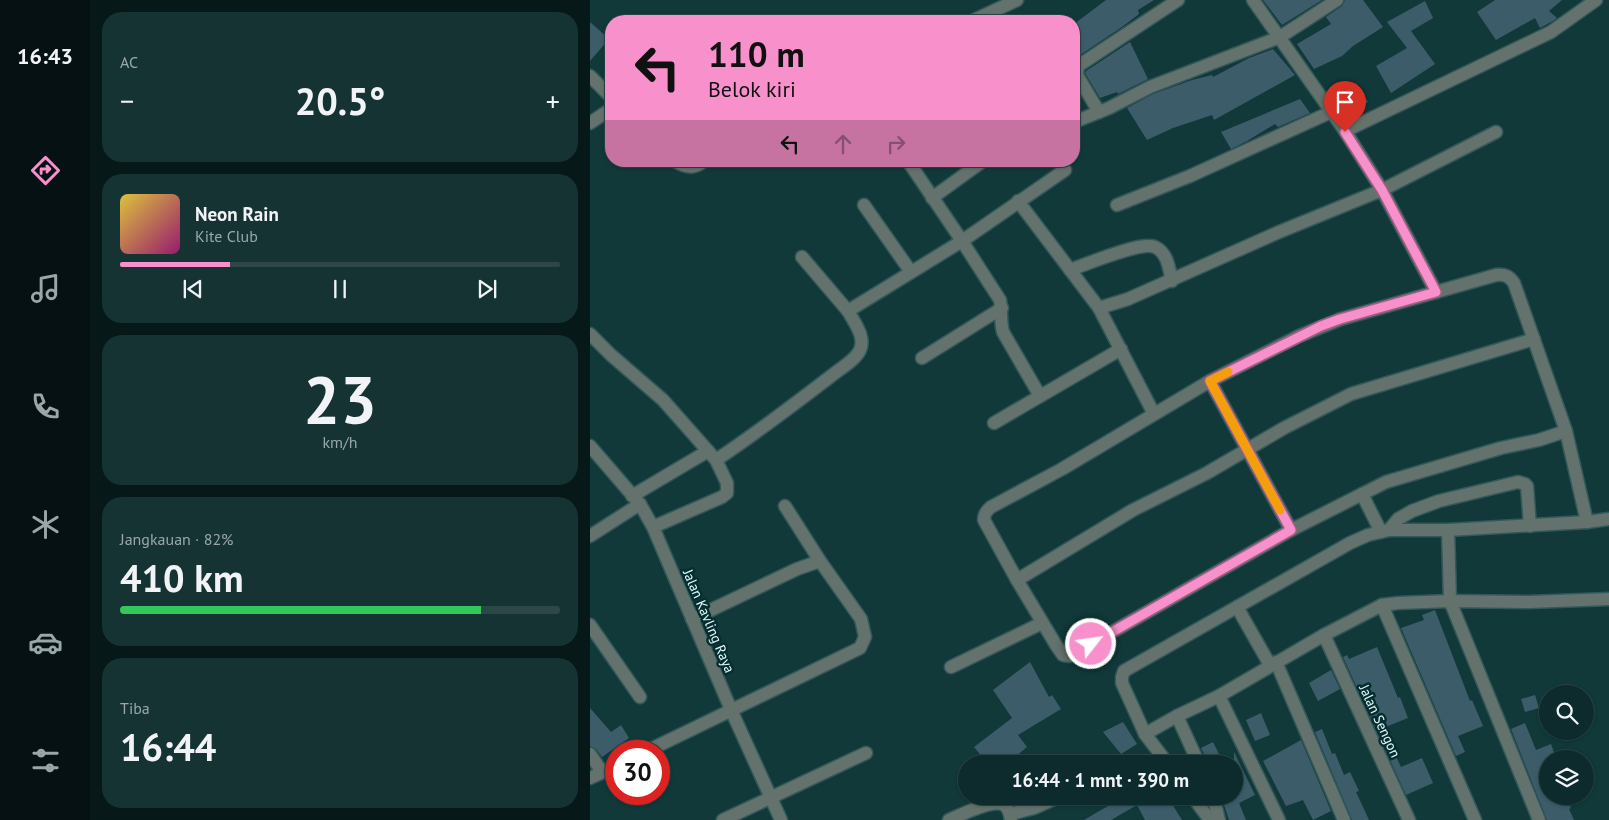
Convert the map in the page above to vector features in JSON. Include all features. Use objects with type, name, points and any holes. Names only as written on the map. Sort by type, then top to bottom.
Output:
[{"type":"street","points":[[985,15],[1017,0]]},
{"type":"street","points":[[1080,65],[1178,0]]},
{"type":"street","points":[[1253,0],[1345,132],[1382,190],[1436,292]]},
{"type":"street","points":[[1080,120],[1150,88],[1280,37],[1338,0]]},
{"type":"street","points":[[1345,132],[1551,32],[1596,0]]},
{"type":"street","points":[[590,76],[605,91]]},
{"type":"street","points":[[1080,80],[1100,112]]},
{"type":"street","points":[[1117,205],[1190,176],[1331,112]]},
{"type":"street","points":[[590,123],[605,113]]},
{"type":"street","points":[[1099,308],[1128,299],[1279,232],[1382,190],[1496,132]]},
{"type":"street","points":[[912,167],[1000,300],[1002,308],[1001,325],[1040,396]]},
{"type":"street","points":[[932,198],[975,167]]},
{"type":"street","points":[[848,311],[962,241],[1065,170]]},
{"type":"street","points":[[1018,201],[1099,308],[1154,414]]},
{"type":"street","points":[[864,204],[911,272]]},
{"type":"street","points":[[1070,270],[1135,247],[1150,246],[1156,247],[1166,258],[1172,280]]},
{"type":"street","points":[[590,536],[636,500],[712,455],[745,441],[825,381],[860,352],[861,335],[848,311],[802,256]]},
{"type":"street","points":[[1566,431],[1386,482],[1291,530],[1070,656],[1063,655],[1060,652],[984,520],[986,510],[1062,469],[1210,381],[1321,326],[1496,275],[1505,275],[1514,283],[1566,431],[1587,522]]},
{"type":"street","points":[[922,358],[1002,308]]},
{"type":"street","points":[[590,334],[663,400],[712,455],[727,483],[727,493],[716,501],[653,527]]},
{"type":"street","points":[[1017,580],[1132,510],[1207,473],[1248,451],[1284,428],[1351,394],[1368,387],[1534,339]]},
{"type":"street","points":[[994,423],[1121,349]]},
{"type":"street","points":[[1210,381],[1291,530]]},
{"type":"street","name":"Jalan Kavling Raya","points":[[590,446],[636,500],[653,527],[732,712],[781,820]]},
{"type":"street","points":[[1385,531],[1398,519],[1412,511],[1439,501],[1518,482],[1527,486],[1530,526]]},
{"type":"street","points":[[1362,494],[1385,531]]},
{"type":"street","points":[[670,740],[732,712],[860,648],[865,637],[860,619],[834,579],[820,562],[785,506]]},
{"type":"street","points":[[1161,755],[1145,734],[1122,683],[1124,671],[1350,543],[1385,531],[1530,526],[1609,520]]},
{"type":"street","points":[[1448,530],[1450,601],[1538,820]]},
{"type":"street","points":[[692,619],[797,569],[820,562]]},
{"type":"street","points":[[1145,734],[1219,696],[1324,635],[1382,605],[1450,601],[1529,602],[1609,599]]},
{"type":"street","points":[[1382,605],[1475,820]]},
{"type":"street","points":[[1237,607],[1273,664],[1344,820]]},
{"type":"street","points":[[951,667],[1042,622]]},
{"type":"street","points":[[590,625],[640,697]]},
{"type":"street","name":"Jalan Sengon","points":[[1324,635],[1409,820]]},
{"type":"street","points":[[1219,696],[1279,820]]},
{"type":"street","points":[[1177,716],[1195,755]]},
{"type":"street","points":[[724,820],[866,753]]},
{"type":"street","points":[[590,754],[602,772]]},
{"type":"street","points":[[590,778],[605,771]]},
{"type":"street","points":[[950,820],[991,804],[1003,804],[1011,817],[1041,805]]},
{"type":"street","points":[[1199,805],[1210,820]]},
{"type":"street","points":[[1215,805],[1219,820]]},
{"type":"building","points":[[1106,0],[1154,0],[1138,10],[1139,14],[1122,27],[1080,55],[1080,20]]},
{"type":"building","points":[[1263,0],[1322,0],[1282,25]]},
{"type":"building","points":[[1345,0],[1363,0],[1383,27],[1353,46],[1342,56],[1314,69],[1297,44],[1331,24],[1326,17],[1342,6]]},
{"type":"building","points":[[1495,0],[1562,0],[1549,11],[1557,18],[1553,21],[1540,28],[1535,18],[1496,40],[1477,12]]},
{"type":"building","points":[[1425,1],[1433,18],[1411,31],[1435,64],[1391,93],[1376,66],[1407,48],[1387,22]]},
{"type":"building","points":[[590,22],[605,35],[605,44],[590,61]]},
{"type":"building","points":[[1130,42],[1148,79],[1118,94],[1117,92],[1100,98],[1085,73],[1086,71]]},
{"type":"building","points":[[1273,49],[1295,75],[1214,120],[1212,115],[1173,128],[1147,140],[1127,108],[1153,94],[1192,80],[1212,75],[1213,77],[1249,58]]},
{"type":"building","points":[[1356,83],[1368,102],[1351,110],[1342,92]]},
{"type":"building","points":[[1300,99],[1310,113],[1278,127],[1275,124],[1231,149],[1221,132]]},
{"type":"building","points":[[1435,610],[1470,701],[1472,700],[1483,726],[1458,736],[1465,752],[1456,756],[1401,628],[1424,620],[1422,615]]},
{"type":"building","points":[[1377,647],[1408,718],[1383,728],[1401,767],[1422,758],[1433,783],[1406,795],[1343,657],[1347,655],[1349,659]]},
{"type":"building","points":[[1030,662],[1049,697],[1052,695],[1061,709],[1018,735],[1027,747],[1018,755],[981,755],[974,747],[1012,718],[993,690]]},
{"type":"building","points":[[1331,670],[1340,689],[1318,701],[1309,683]]},
{"type":"building","points":[[1535,695],[1539,708],[1525,712],[1521,699]]},
{"type":"building","points":[[590,708],[611,732],[621,725],[629,738],[626,740],[605,740],[605,755],[602,757],[596,749],[590,746]]},
{"type":"building","points":[[1261,713],[1270,735],[1255,741],[1246,720]]},
{"type":"building","points":[[1123,722],[1137,744],[1121,754],[1103,732]]},
{"type":"building","points":[[1525,723],[1536,750],[1551,744],[1553,750],[1539,750],[1539,800],[1511,729]]},
{"type":"building","points":[[1322,729],[1332,754],[1335,753],[1344,775],[1350,772],[1359,791],[1356,792],[1369,820],[1352,820],[1315,732]]},
{"type":"building","points":[[1301,740],[1331,811],[1313,820],[1303,800],[1286,806],[1263,761]]},
{"type":"building","points":[[1213,742],[1220,755],[1204,755],[1201,748]]},
{"type":"building","points":[[1243,770],[1255,795],[1243,801]]},
{"type":"building","points":[[1110,805],[1137,805],[1111,820],[1084,820]]},
{"type":"building","points":[[1137,805],[1173,805],[1182,820],[1145,820]]},
{"type":"building","points":[[1224,805],[1240,805],[1246,820],[1229,820]]},
{"type":"building","points":[[1541,805],[1570,805],[1571,808],[1569,809],[1574,820],[1547,820]]},
{"type":"slow traffic","points":[[1228,372],[1210,381],[1280,510]]},
{"type":"route","points":[[1091,644],[1291,530],[1210,381],[1321,326],[1436,292],[1382,190],[1345,132]]}]
